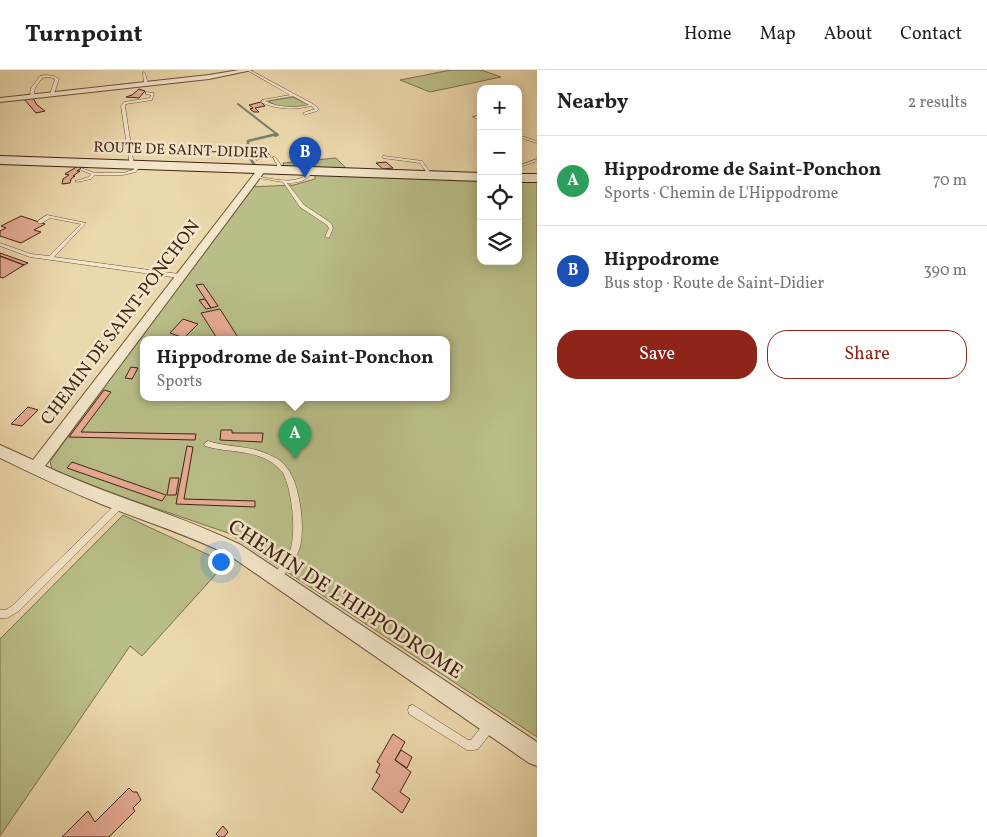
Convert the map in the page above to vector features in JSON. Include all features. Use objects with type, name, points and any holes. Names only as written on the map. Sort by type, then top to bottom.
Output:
[{"type":"main road","name":"ROUTE DE SAINT-DIDIER","points":[[0,160],[135,166],[281,176],[310,172],[477,177]]},
{"type":"main road","points":[[522,178],[537,178]]},
{"type":"street","points":[[0,100],[209,78],[249,70]]},
{"type":"street","name":"CHEMIN DE SAINT-PONCHON","points":[[35,468],[258,174]]},
{"type":"street","points":[[0,451],[35,468]]},
{"type":"street","name":"CHEMIN DE L'HIPPODROME","points":[[35,468],[120,505],[212,538],[235,550],[537,755]]},
{"type":"lane","points":[[249,70],[317,108],[304,114]]},
{"type":"lane","points":[[144,73],[146,84]]},
{"type":"lane","points":[[34,96],[33,88],[40,77],[46,76],[56,79],[52,94]]},
{"type":"lane","points":[[82,169],[94,174],[123,174],[135,171],[124,106],[125,102],[151,99],[153,94],[148,94]]},
{"type":"lane","points":[[293,95],[262,101],[272,107],[279,108],[312,105]]},
{"type":"lane","points":[[522,137],[537,142]]},
{"type":"lane","points":[[384,157],[421,162],[431,176]]},
{"type":"lane","points":[[274,158],[279,165],[281,176],[302,206],[329,224],[331,228],[327,237]]},
{"type":"lane","points":[[523,165],[537,160]]},
{"type":"lane","points":[[78,181],[90,178],[94,174]]},
{"type":"lane","points":[[40,222],[49,216],[84,224],[51,258]]},
{"type":"lane","points":[[0,244],[30,255],[179,276]]},
{"type":"lane","points":[[208,444],[247,449],[260,453],[279,464],[286,472],[291,484],[296,517],[296,546],[289,562],[276,577]]},
{"type":"lane","points":[[0,614],[7,614],[16,608],[120,505]]},
{"type":"lane","points":[[413,710],[467,745],[474,745],[491,724]]},
{"type":"green space","points":[[451,70],[481,70],[501,77],[430,92],[400,80]]},
{"type":"green space","points":[[293,97],[309,105],[288,108],[277,106],[268,101]]},
{"type":"green space","points":[[336,158],[349,171],[284,169],[283,163]]},
{"type":"green space","points":[[315,175],[477,179],[477,265],[522,265],[522,180],[537,181],[537,737],[228,533],[56,474],[52,469],[50,462],[140,337],[140,401],[450,401],[450,336],[141,336],[248,187],[294,185],[315,179]]},
{"type":"green space","points":[[123,515],[226,563],[142,656],[130,646],[0,836],[0,639]]},
{"type":"building","points":[[139,89],[145,91],[139,98],[126,97],[132,95]]},
{"type":"building","points":[[33,98],[37,105],[45,111],[36,113],[24,99]]},
{"type":"building","points":[[261,102],[265,106],[255,108],[259,112],[254,112],[250,109],[253,108],[249,105]]},
{"type":"building","points":[[268,153],[271,157],[256,160],[254,157]]},
{"type":"building","points":[[386,162],[393,168],[383,169],[376,163]]},
{"type":"building","points":[[78,166],[84,166],[77,171],[80,171],[73,176],[75,176],[71,179],[70,183],[62,184],[63,179],[69,175],[65,174]]},
{"type":"building","points":[[21,216],[45,224],[34,230],[41,232],[21,243],[0,236],[0,231],[6,228],[1,226]]},
{"type":"building","points":[[0,253],[28,263],[24,265],[0,256]]},
{"type":"building","points":[[0,256],[24,265],[3,278],[0,277]]},
{"type":"building","points":[[203,284],[218,306],[211,308],[196,285]]},
{"type":"building","points":[[205,299],[211,308],[206,309],[199,300]]},
{"type":"building","points":[[220,309],[237,336],[215,336],[201,313]]},
{"type":"building","points":[[183,319],[198,324],[186,336],[170,333]]},
{"type":"building","points":[[131,367],[138,368],[132,379],[125,378]]},
{"type":"building","points":[[104,390],[111,392],[81,432],[196,434],[195,440],[69,437]]},
{"type":"building","points":[[28,407],[38,410],[22,426],[11,424]]},
{"type":"building","points":[[221,430],[232,430],[232,433],[263,433],[262,442],[220,440]]},
{"type":"building","points":[[187,446],[193,447],[184,499],[255,501],[255,507],[176,504]]},
{"type":"building","points":[[72,462],[166,495],[162,501],[67,468]]},
{"type":"building","points":[[170,478],[179,478],[176,495],[167,495]]},
{"type":"building","points":[[393,734],[405,742],[395,760],[411,772],[400,792],[410,799],[402,813],[372,789],[380,775],[376,772],[380,764],[377,762]]},
{"type":"building","points":[[401,750],[412,757],[407,768],[395,760]]},
{"type":"building","points":[[129,788],[133,792],[137,792],[141,800],[133,808],[135,811],[109,837],[62,837],[88,811],[95,822]]},
{"type":"building","points":[[223,826],[228,832],[224,837],[219,837],[216,834]]},
{"type":"waterway","points":[[238,104],[277,134]]},
{"type":"waterway","points":[[257,168],[248,156],[248,141],[277,134]]},
{"type":"waterway","points":[[275,136],[278,135],[277,134]]},
{"type":"place","name":"Hippodrome","points":[[305,178]]},
{"type":"place","name":"Hippodrome de Saint-Ponchon","points":[[295,459]]}]
